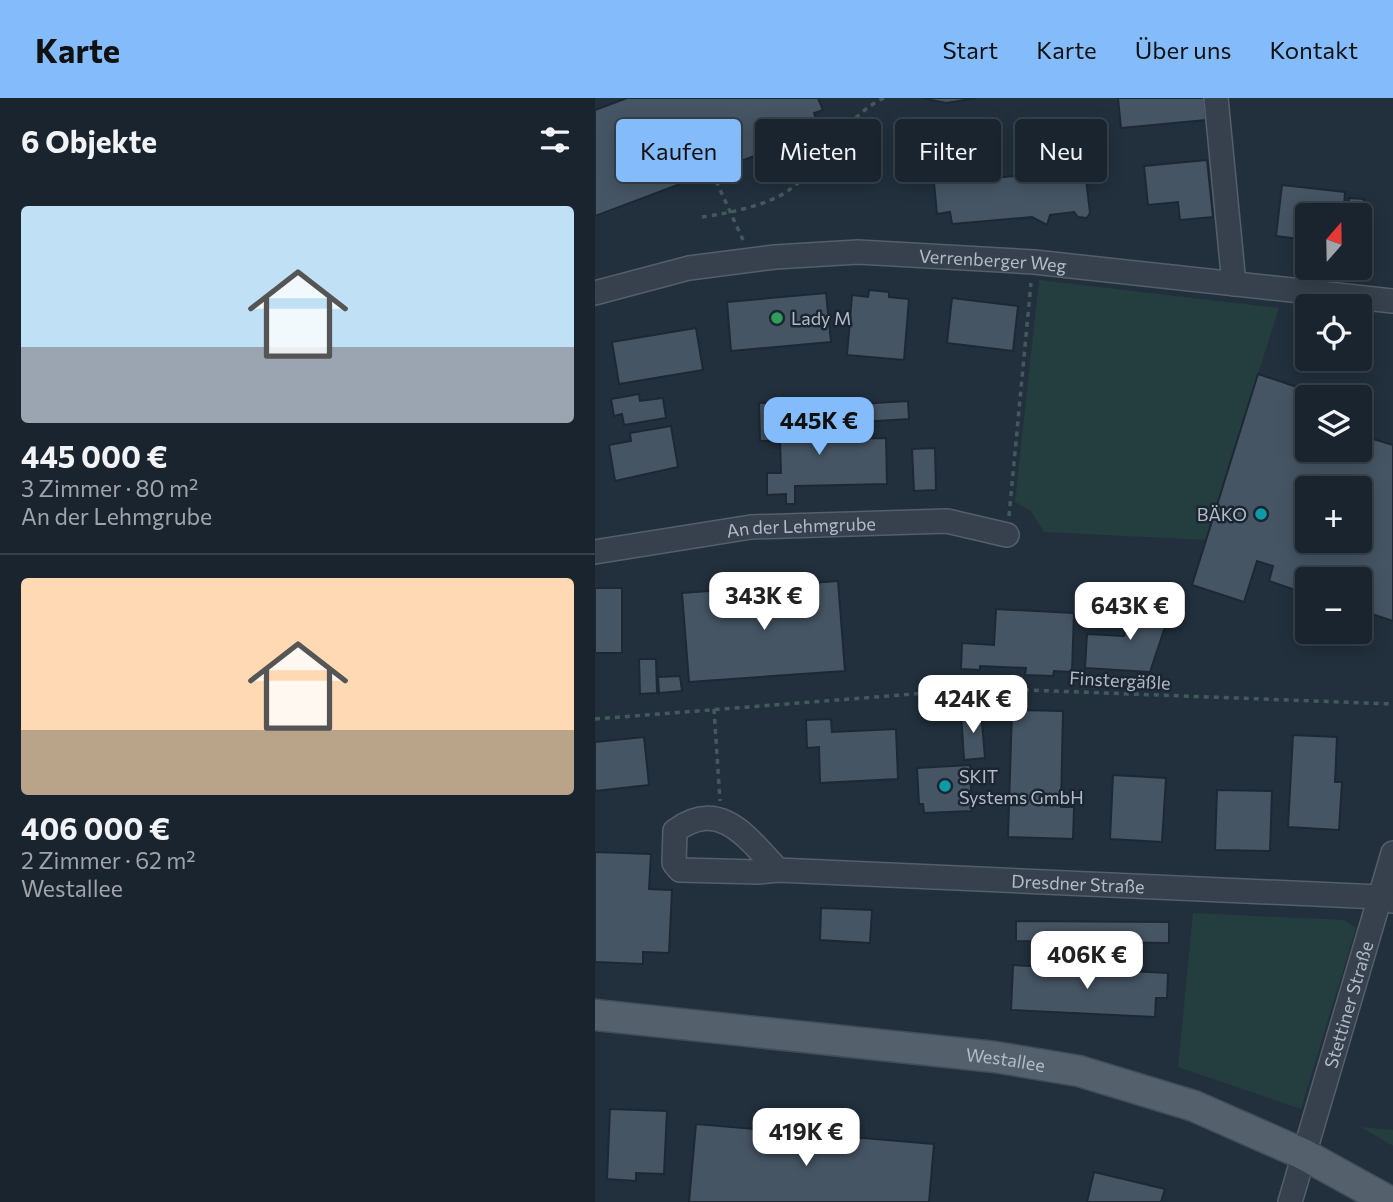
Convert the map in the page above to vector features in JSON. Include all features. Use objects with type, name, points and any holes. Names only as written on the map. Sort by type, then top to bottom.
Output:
[{"type":"main road","name":"Westallee","points":[[595,1015],[995,1057],[1079,1071],[1194,1106],[1303,1154],[1390,1202]]},
{"type":"street","points":[[1216,98],[1234,284]]},
{"type":"street","name":"Verrenberger Weg","points":[[595,293],[689,268],[858,252],[1034,262],[1393,301]]},
{"type":"street","name":"An der Lehmgrube","points":[[595,552],[751,527],[947,521],[1007,535]]},
{"type":"street","points":[[721,820],[734,824],[778,870]]},
{"type":"street","name":"Dresdner Straße","points":[[721,820],[693,821],[675,831],[674,863],[680,870],[778,870],[1387,899]]},
{"type":"street","name":"Stettiner Straße","points":[[1290,1202],[1303,1154],[1387,899],[1393,853]]},
{"type":"path","points":[[702,217],[730,213],[787,192],[848,123],[867,106],[884,98]]},
{"type":"path","points":[[716,182],[752,260]]},
{"type":"path","points":[[1007,535],[1034,262]]},
{"type":"path","name":"Finstergäßle","points":[[595,719],[951,691],[1027,690],[1393,704]]},
{"type":"path","points":[[714,709],[721,820]]},
{"type":"green space","points":[[1039,280],[1279,308],[1206,540],[1044,532],[1031,511],[1015,502]]},
{"type":"green space","points":[[1193,913],[1344,920],[1356,928],[1301,1109],[1178,1067]]},
{"type":"green space","points":[[1361,1127],[1393,1130],[1393,1146]]},
{"type":"building","points":[[627,98],[818,98],[823,110],[814,113],[816,119],[755,119],[755,156],[741,161],[741,119],[616,119],[616,182],[685,182],[595,216],[595,110]]},
{"type":"building","points":[[922,98],[977,98],[946,103]]},
{"type":"building","points":[[1118,98],[1204,98],[1206,120],[1121,128]]},
{"type":"building","points":[[1207,160],[1213,217],[1180,220],[1178,202],[1148,205],[1144,166]]},
{"type":"building","points":[[1015,176],[1015,182],[1086,182],[1090,213],[1087,218],[1078,217],[1074,212],[1050,215],[1047,225],[1032,217],[952,224],[950,212],[937,214],[934,183],[1001,182],[1001,177]]},
{"type":"building","points":[[1282,185],[1345,192],[1344,203],[1295,203],[1295,238],[1276,236]]},
{"type":"building","points":[[1349,198],[1364,199],[1363,203],[1348,203]]},
{"type":"building","points":[[869,290],[889,292],[889,297],[909,299],[904,360],[847,355],[852,295],[868,297]]},
{"type":"building","points":[[826,293],[831,342],[731,351],[727,302]]},
{"type":"building","points":[[952,298],[1018,306],[1013,351],[947,343]]},
{"type":"building","points":[[696,328],[703,370],[619,384],[612,342]]},
{"type":"building","name":"BÄKO","points":[[1258,374],[1295,386],[1295,462],[1372,462],[1372,439],[1393,445],[1393,621],[1372,614],[1372,567],[1295,567],[1295,590],[1269,581],[1273,566],[1257,561],[1244,602],[1192,585]]},
{"type":"building","points":[[639,394],[640,401],[663,398],[666,418],[624,425],[622,414],[614,416],[611,399]]},
{"type":"building","points":[[908,401],[909,419],[860,422],[859,404]]},
{"type":"building","points":[[790,402],[791,434],[799,433],[799,440],[886,438],[887,484],[795,486],[795,504],[786,504],[786,494],[767,495],[767,473],[781,473],[780,441],[760,441],[759,403]]},
{"type":"building","points":[[671,426],[678,467],[615,481],[609,445],[631,441],[630,433]]},
{"type":"building","points":[[935,448],[936,490],[914,491],[912,449]]},
{"type":"building","points":[[838,581],[845,671],[689,682],[682,593]]},
{"type":"building","points":[[595,588],[622,588],[622,653],[595,653],[599,610],[595,610]]},
{"type":"building","points":[[595,588],[622,588],[622,653],[595,653]]},
{"type":"building","points":[[1136,599],[1171,609],[1150,672],[1085,668],[1087,634],[1124,636]]},
{"type":"building","points":[[996,609],[1074,613],[1072,672],[1054,671],[1053,676],[1025,675],[1026,668],[980,666],[980,670],[961,669],[962,643],[994,645]]},
{"type":"building","points":[[639,659],[656,659],[657,693],[640,694]]},
{"type":"building","points":[[680,676],[682,691],[659,693],[658,677]]},
{"type":"building","points":[[981,710],[985,758],[964,760],[961,712]]},
{"type":"building","points":[[1012,710],[1063,711],[1061,807],[1074,807],[1073,839],[1008,837]]},
{"type":"building","points":[[831,719],[832,732],[896,729],[898,779],[820,783],[819,747],[807,748],[806,720]]},
{"type":"building","points":[[1293,735],[1337,737],[1335,782],[1342,782],[1339,830],[1288,827]]},
{"type":"building","points":[[644,737],[649,785],[595,791],[595,742]]},
{"type":"building","name":"SKIT Systems GmbH","points":[[970,765],[972,811],[924,813],[923,804],[919,804],[917,768]]},
{"type":"building","points":[[1113,775],[1166,778],[1162,842],[1110,839]]},
{"type":"building","points":[[1217,790],[1272,791],[1270,851],[1215,850]]},
{"type":"building","points":[[595,852],[651,854],[649,889],[672,890],[669,953],[643,952],[643,964],[595,962]]},
{"type":"building","points":[[821,908],[872,910],[870,943],[820,940]]},
{"type":"building","points":[[1016,921],[1169,922],[1169,943],[1016,941]]},
{"type":"building","points":[[1013,965],[1168,973],[1167,998],[1156,998],[1155,1017],[1011,1010]]},
{"type":"building","points":[[610,1109],[667,1111],[664,1174],[636,1173],[636,1181],[607,1179]]},
{"type":"building","points":[[696,1124],[934,1144],[929,1202],[689,1202]]},
{"type":"building","points":[[1094,1172],[1165,1189],[1161,1202],[1087,1202]]},
{"type":"place","name":"Lady M","points":[[777,318]]},
{"type":"place","name":"BÄKO","points":[[1261,514]]},
{"type":"place","name":"SKIT Systems GmbH","points":[[945,786]]}]
